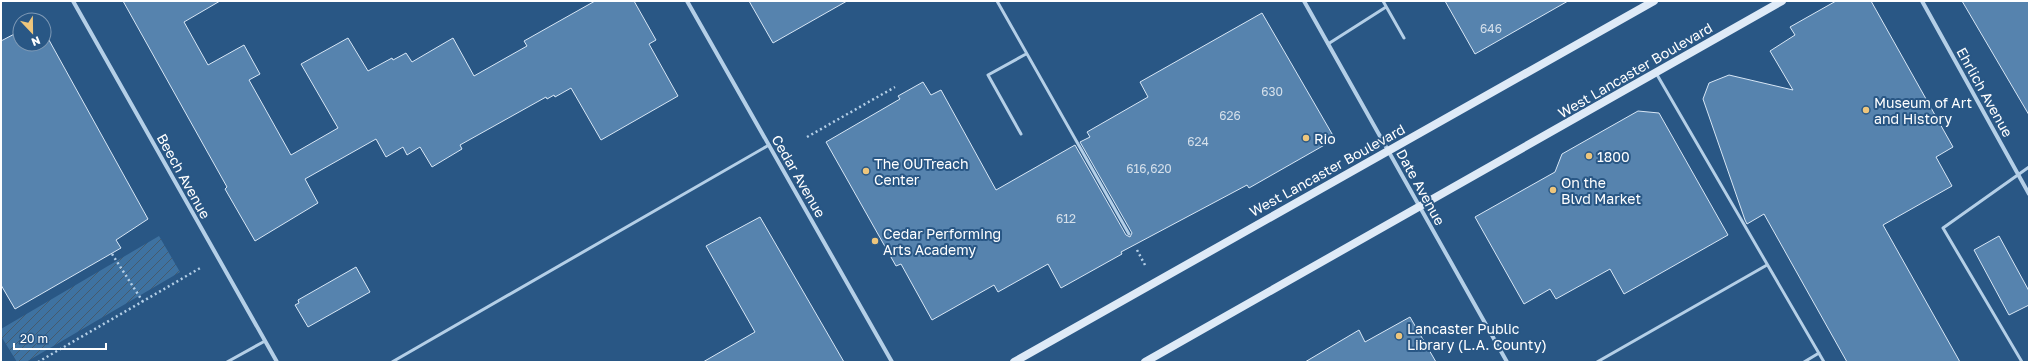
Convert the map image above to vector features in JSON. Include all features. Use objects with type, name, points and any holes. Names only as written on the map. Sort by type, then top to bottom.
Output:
[{"type":"street","name":"Beech Avenue","points":[[73,1],[277,362]]},
{"type":"street","name":"Cedar Avenue","points":[[688,1],[892,362]]},
{"type":"street","name":"Date Avenue","points":[[1304,1],[1507,362]]},
{"type":"street","name":"West Lancaster Boulevard","points":[[1014,362],[1654,1]]},
{"type":"street","name":"West Lancaster Boulevard","points":[[1145,362],[1782,1]]},
{"type":"street","name":"Ehrlich Avenue","points":[[1922,1],[2029,194]]},
{"type":"lane","points":[[997,1],[1129,234]]},
{"type":"lane","points":[[1383,1],[1404,38]]},
{"type":"lane","points":[[1328,44],[1386,6]]},
{"type":"lane","points":[[1021,134],[988,75],[1026,54]]},
{"type":"lane","points":[[1656,73],[1824,362]]},
{"type":"lane","points":[[392,362],[769,146]]},
{"type":"lane","points":[[2022,362],[1943,228],[2029,167]]},
{"type":"lane","points":[[1597,362],[1767,265]]},
{"type":"lane","points":[[228,362],[265,341]]},
{"type":"lane","points":[[1804,362],[1819,353]]},
{"type":"path","points":[[807,137],[895,87]]},
{"type":"path","points":[[112,254],[143,302]]},
{"type":"path","points":[[38,362],[217,258]]},
{"type":"shaded area","points":[[159,236],[180,272],[26,362],[17,362],[1,336],[1,329]]},
{"type":"building","points":[[123,1],[220,1],[184,22],[208,65],[244,45],[260,74],[249,80],[291,155],[338,128],[301,64],[348,38],[368,71],[392,58],[393,60],[406,53],[412,62],[453,38],[474,76],[527,46],[524,41],[595,1],[634,1],[656,40],[649,44],[678,96],[601,140],[571,88],[555,97],[554,95],[547,99],[546,97],[460,145],[462,149],[432,167],[420,147],[407,155],[403,147],[386,157],[376,139],[305,179],[318,203],[255,241],[225,189],[227,187]]},
{"type":"building","points":[[749,1],[847,1],[773,43]]},
{"type":"building","points":[[1445,1],[1568,1],[1475,54]]},
{"type":"building","points":[[1836,1],[1871,1],[1953,147],[1936,157],[1952,186],[1883,225],[1960,362],[1847,362],[1764,214],[1747,224],[1703,99],[1709,83],[1729,75],[1793,90],[1770,51],[1795,35],[1790,27]]},
{"type":"building","points":[[1962,1],[2029,1],[2029,115]]},
{"type":"building","points":[[1262,13],[1335,139],[1249,188],[1247,185],[1121,252],[1122,254],[1061,288],[1048,264],[998,292],[994,285],[932,320],[901,264],[896,266],[826,142],[900,99],[898,96],[923,82],[931,95],[941,90],[996,190],[1075,145],[1126,235],[1130,237],[1132,233],[1080,142],[1090,137],[1087,132],[1148,97],[1140,82]]},
{"type":"building","points":[[12,35],[12,52],[52,52],[52,45],[148,219],[116,240],[121,248],[15,309],[1,285],[1,41]]},
{"type":"building","points":[[1638,111],[1659,113],[1728,235],[1624,294],[1610,269],[1556,299],[1550,289],[1524,304],[1475,217],[1555,172],[1562,154]]},
{"type":"building","points":[[760,217],[844,362],[703,362],[755,332],[706,246]]},
{"type":"building","points":[[1999,236],[2029,291],[2029,305],[2009,315],[1974,250]]},
{"type":"building","points":[[356,267],[370,292],[308,327],[295,305],[299,303],[298,300]]},
{"type":"building","name":"Lancaster Public Library (L.A. County)","points":[[1410,317],[1436,362],[1305,362],[1359,330],[1365,342]]},
{"type":"place","name":"Museum of Art and History","points":[[1866,110]]},
{"type":"place","name":"Rio","points":[[1306,138]]},
{"type":"place","name":"1800","points":[[1589,156]]},
{"type":"place","name":"The OUTreach Center","points":[[866,171]]},
{"type":"place","name":"On the Blvd Market","points":[[1553,190]]},
{"type":"place","name":"Cedar Performing Arts Academy","points":[[875,241]]},
{"type":"place","name":"Lancaster Public Library (L.A. County)","points":[[1399,336]]}]
